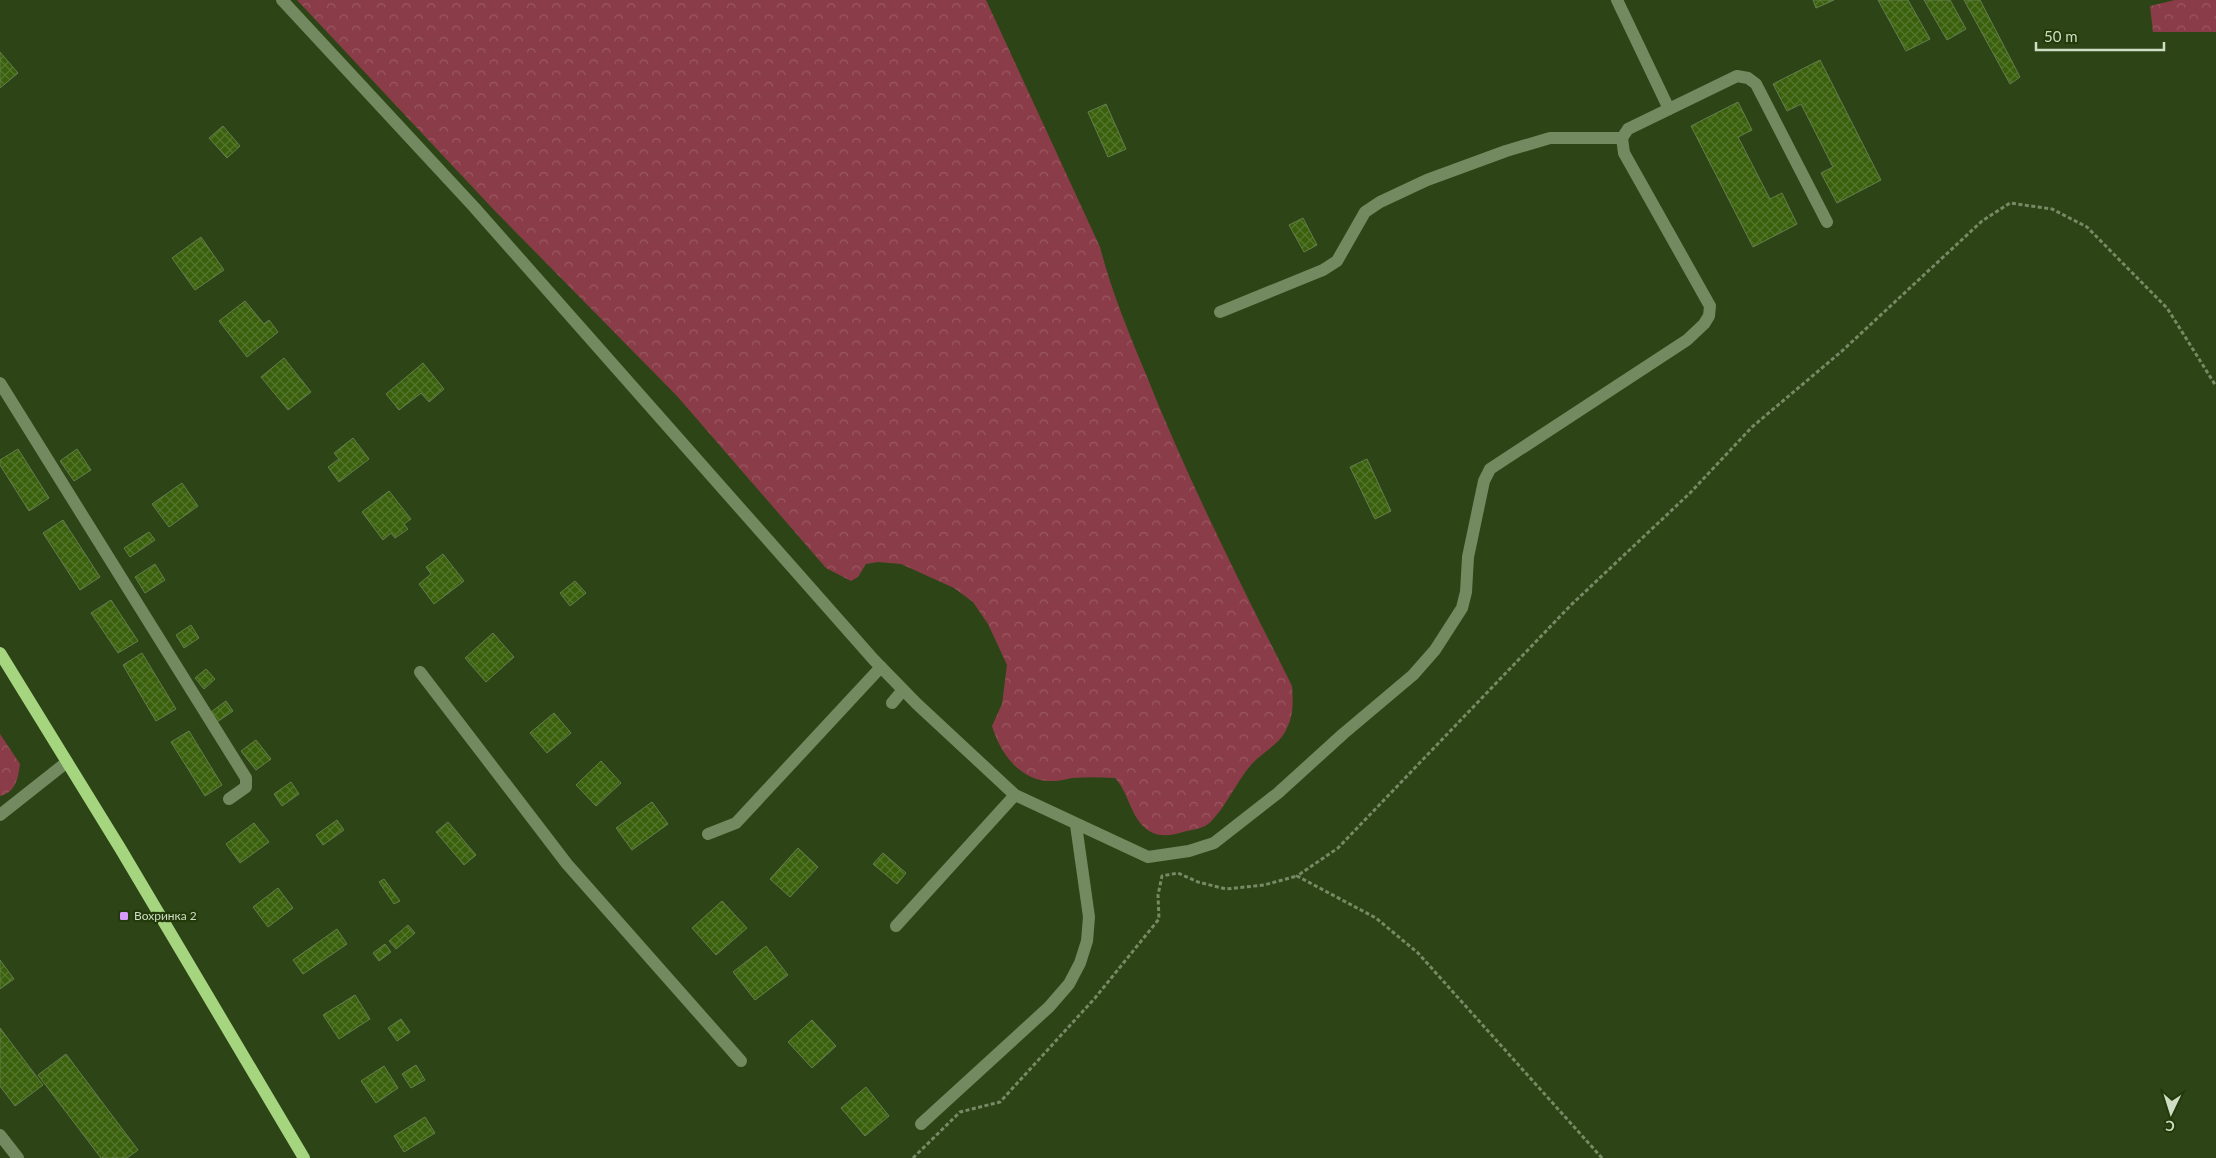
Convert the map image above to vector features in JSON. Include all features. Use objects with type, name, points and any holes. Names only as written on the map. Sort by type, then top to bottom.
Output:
[{"type":"main road","points":[[0,653],[304,1158]]},
{"type":"street","points":[[282,0],[474,207],[903,690],[1015,795],[1148,857],[1189,851],[1214,843],[1278,793],[1343,734],[1413,675],[1435,650],[1462,608],[1466,592],[1468,557],[1484,481],[1490,469],[1687,340],[1704,324],[1709,316],[1710,306],[1624,153],[1622,138],[1628,129],[1737,76],[1748,78],[1756,84],[1827,222]]},
{"type":"street","points":[[1617,0],[1669,109]]},
{"type":"street","points":[[1220,312],[1322,270],[1337,260],[1365,212],[1380,202],[1426,180],[1506,151],[1550,138],[1622,138]]},
{"type":"street","points":[[0,383],[246,778],[246,787],[229,799]]},
{"type":"street","points":[[708,834],[736,823],[881,667]]},
{"type":"street","points":[[420,672],[567,864],[741,1061]]},
{"type":"street","points":[[892,703],[903,690]]},
{"type":"street","points":[[0,815],[67,762]]},
{"type":"street","points":[[896,926],[1015,795]]},
{"type":"street","points":[[921,1124],[1050,1007],[1069,984],[1080,963],[1087,942],[1089,917],[1076,824]]},
{"type":"street","points":[[0,1135],[18,1158]]},
{"type":"path","points":[[913,1158],[960,1112],[1000,1102],[1095,998],[1158,919],[1158,896],[1162,876],[1178,873],[1198,882],[1226,890],[1264,885],[1297,876],[1338,848],[1571,605],[1690,493],[1752,427],[1842,351],[1982,221],[2010,202],[2052,209],[2087,227],[2167,308],[2216,386]]},
{"type":"path","points":[[1297,876],[1376,918],[1418,953],[1602,1158]]},
{"type":"green space","points":[[297,0],[986,0],[1100,247],[1126,326],[1179,452],[1234,570],[1292,686],[1292,714],[1283,735],[1251,765],[1211,822],[1200,828],[1172,835],[1153,833],[1145,828],[1135,815],[1115,778],[1083,777],[1055,781],[1031,777],[1022,772],[1006,756],[992,726],[1002,704],[1007,665],[988,624],[973,602],[954,588],[901,564],[878,562],[866,564],[858,577],[851,581],[826,568],[677,396],[495,211]]},
{"type":"green space","points":[[2175,0],[2216,0],[2216,32],[2153,32],[2150,6]]},
{"type":"green space","points":[[0,734],[20,764],[13,788],[0,796]]},
{"type":"building","points":[[1813,0],[1834,0],[1816,8]]},
{"type":"building","points":[[1878,0],[1908,0],[1930,39],[1906,51]]},
{"type":"building","points":[[1924,0],[1950,0],[1966,29],[1947,40]]},
{"type":"building","points":[[1964,0],[1980,0],[2020,77],[2010,84]]},
{"type":"building","points":[[0,52],[18,73],[0,88]]},
{"type":"building","points":[[1820,60],[1881,180],[1837,203],[1821,173],[1833,167],[1801,104],[1787,111],[1773,84]]},
{"type":"building","points":[[1738,102],[1752,130],[1738,137],[1770,199],[1782,193],[1797,224],[1753,247],[1691,126]]},
{"type":"building","points":[[1106,104],[1126,149],[1108,157],[1088,112]]},
{"type":"building","points":[[223,126],[240,146],[227,158],[209,138]]},
{"type":"building","points":[[1303,218],[1317,245],[1304,252],[1289,225]]},
{"type":"building","points":[[201,237],[224,270],[195,290],[172,258]]},
{"type":"building","points":[[245,301],[264,324],[269,320],[278,332],[247,357],[219,321]]},
{"type":"building","points":[[284,358],[311,392],[288,410],[261,377]]},
{"type":"building","points":[[423,363],[444,389],[429,402],[421,393],[399,410],[386,394]]},
{"type":"building","points":[[353,438],[369,459],[339,482],[328,467],[339,459],[334,453]]},
{"type":"building","points":[[18,449],[49,498],[29,511],[0,465],[0,460]]},
{"type":"building","points":[[77,449],[91,470],[74,481],[60,461]]},
{"type":"building","points":[[1367,459],[1391,511],[1375,519],[1350,467]]},
{"type":"building","points":[[182,483],[198,506],[169,527],[152,504]]},
{"type":"building","points":[[389,491],[411,519],[404,524],[408,529],[395,538],[391,533],[383,540],[362,512]]},
{"type":"building","points":[[63,520],[100,577],[80,590],[43,533]]},
{"type":"building","points":[[149,532],[155,540],[130,557],[124,548]]},
{"type":"building","points":[[443,554],[464,581],[434,604],[419,584],[431,574],[426,567]]},
{"type":"building","points":[[155,564],[165,580],[145,593],[135,577]]},
{"type":"building","points":[[575,581],[586,593],[570,606],[560,593]]},
{"type":"building","points":[[111,600],[138,641],[118,653],[91,613]]},
{"type":"building","points":[[191,625],[199,638],[184,648],[176,635]]},
{"type":"building","points":[[493,633],[514,657],[486,682],[465,658]]},
{"type":"building","points":[[142,653],[176,709],[156,721],[123,665]]},
{"type":"building","points":[[206,669],[215,679],[204,689],[195,678]]},
{"type":"building","points":[[226,701],[233,711],[217,722],[211,712]]},
{"type":"building","points":[[554,713],[571,733],[547,753],[530,733]]},
{"type":"building","points":[[189,731],[222,785],[205,796],[171,742]]},
{"type":"building","points":[[256,740],[271,759],[256,770],[241,751]]},
{"type":"building","points":[[601,761],[621,783],[596,806],[576,785]]},
{"type":"building","points":[[291,782],[299,794],[282,806],[274,794]]},
{"type":"building","points":[[652,802],[668,824],[632,850],[616,828]]},
{"type":"building","points":[[337,820],[344,830],[323,845],[316,835]]},
{"type":"building","points":[[448,822],[476,855],[464,865],[436,832]]},
{"type":"building","points":[[254,823],[269,842],[240,863],[226,844]]},
{"type":"building","points":[[798,848],[818,867],[790,897],[770,879]]},
{"type":"building","points":[[883,853],[906,873],[897,884],[873,864]]},
{"type":"building","points":[[384,879],[400,901],[394,904],[379,882]]},
{"type":"building","points":[[278,888],[293,908],[268,927],[253,907]]},
{"type":"building","points":[[722,901],[747,928],[716,955],[692,928]]},
{"type":"building","points":[[408,925],[415,933],[396,949],[389,941]]},
{"type":"building","points":[[337,929],[347,944],[303,974],[293,960]]},
{"type":"building","points":[[385,944],[391,952],[379,961],[373,953]]},
{"type":"building","points":[[766,946],[788,975],[755,1000],[733,972]]},
{"type":"building","points":[[0,960],[14,979],[0,989]]},
{"type":"building","points":[[355,995],[370,1019],[339,1039],[323,1015]]},
{"type":"building","points":[[401,1019],[410,1032],[397,1041],[388,1028]]},
{"type":"building","points":[[812,1020],[836,1046],[812,1068],[788,1042]]},
{"type":"building","points":[[0,1028],[43,1085],[15,1106],[0,1086]]},
{"type":"building","points":[[66,1054],[138,1150],[127,1158],[101,1158],[38,1075]]},
{"type":"building","points":[[416,1065],[425,1080],[411,1088],[402,1074]]},
{"type":"building","points":[[384,1066],[398,1088],[376,1103],[361,1081]]},
{"type":"building","points":[[866,1087],[889,1116],[865,1136],[841,1108]]},
{"type":"building","points":[[425,1117],[435,1133],[404,1152],[394,1136]]},
{"type":"place","name":"Вохринка 2","points":[[124,916]]}]
